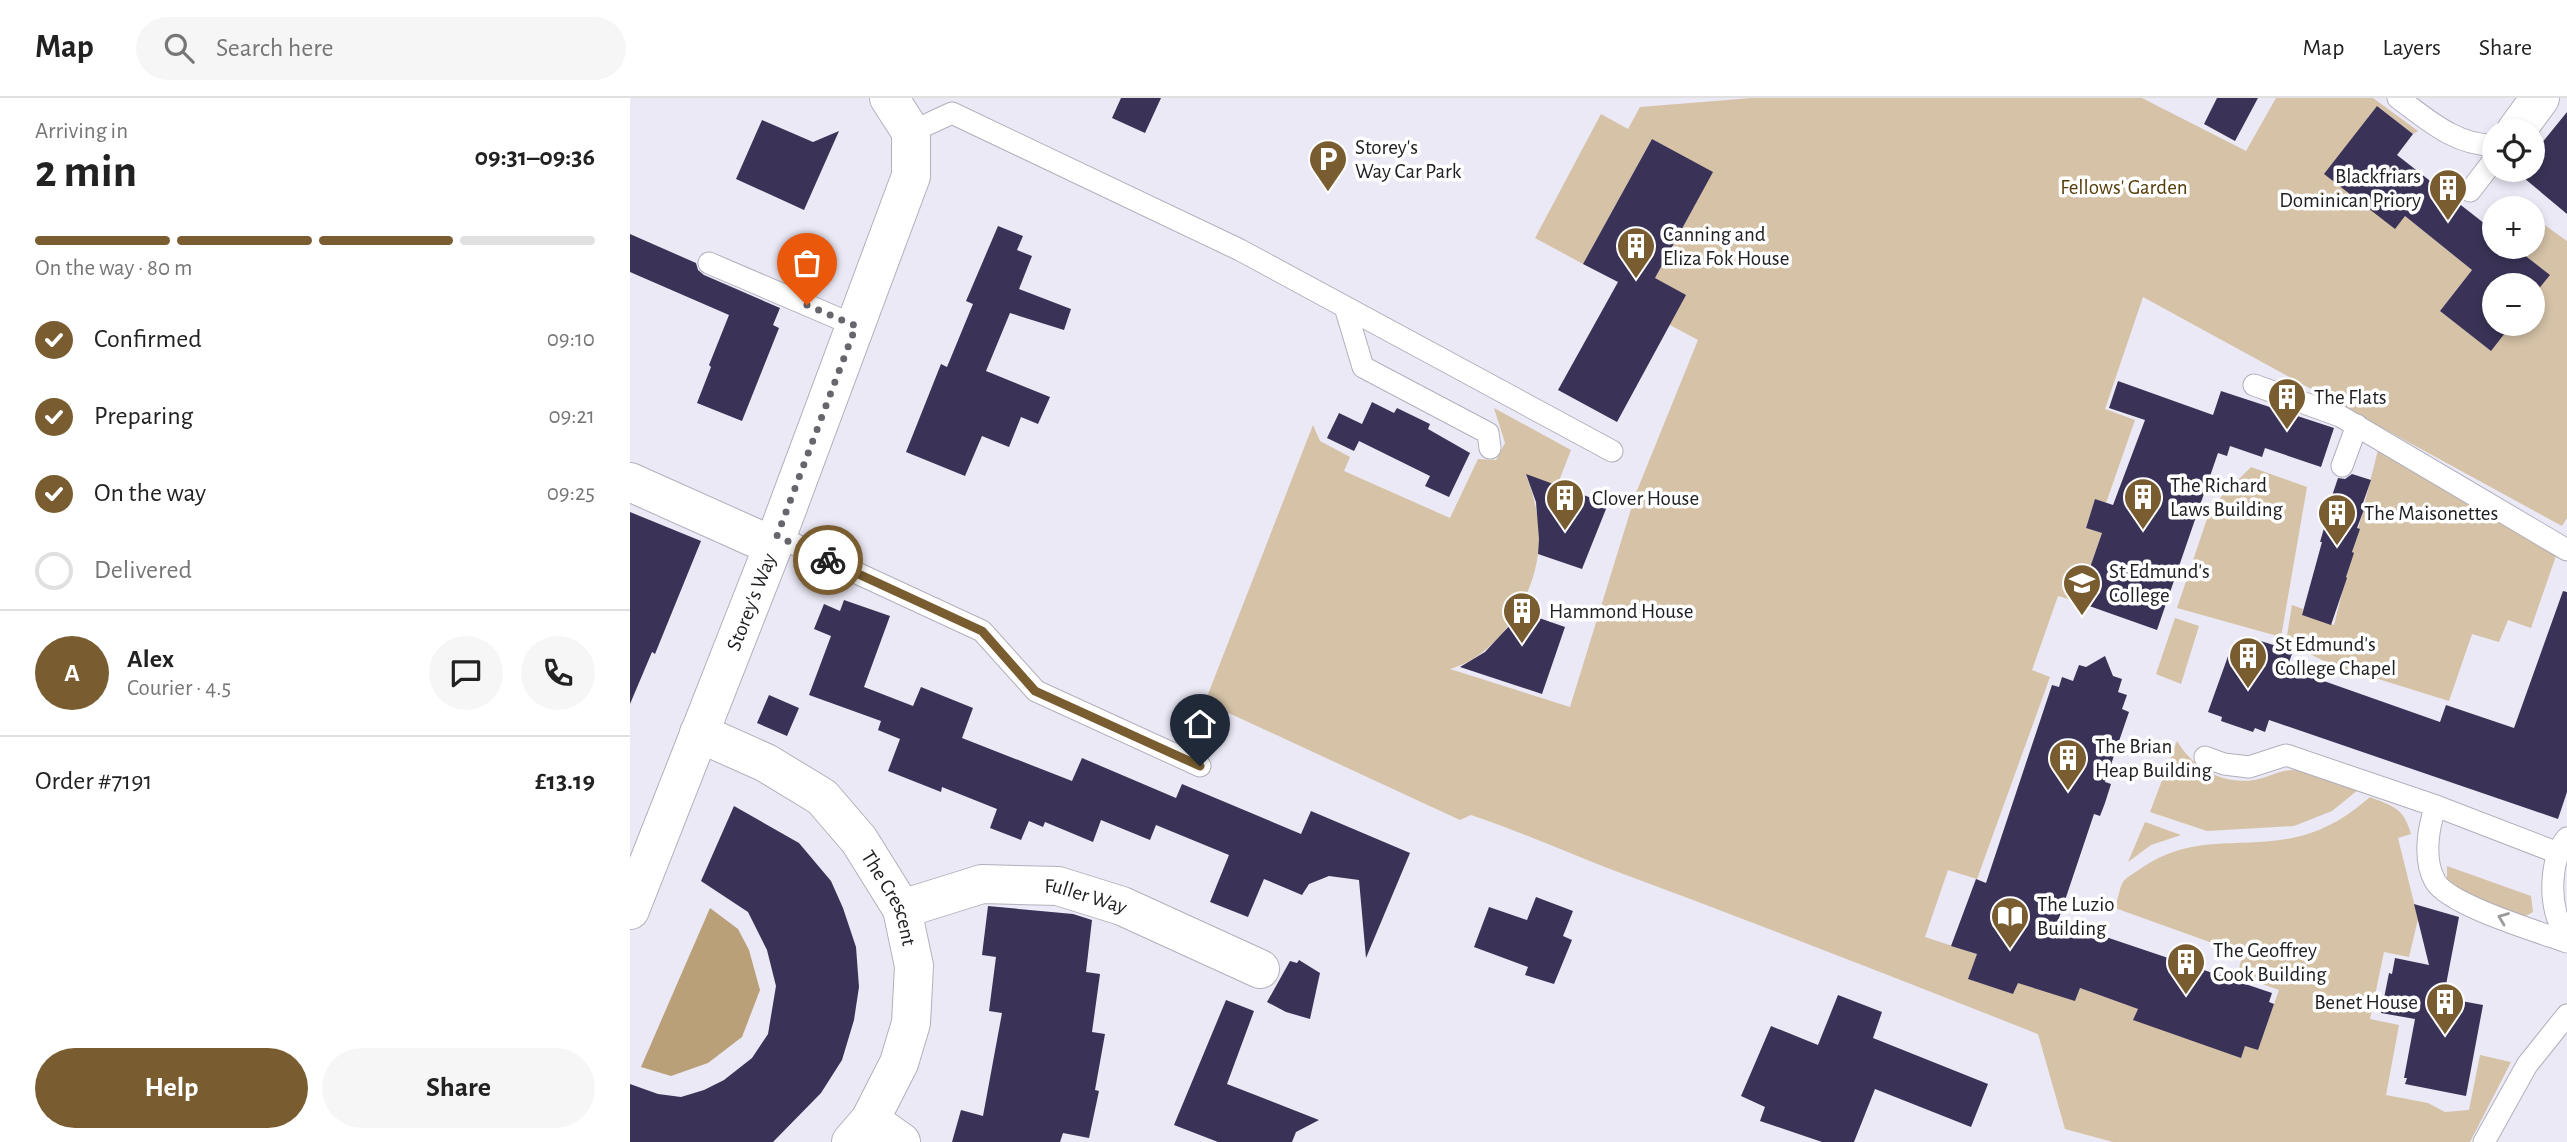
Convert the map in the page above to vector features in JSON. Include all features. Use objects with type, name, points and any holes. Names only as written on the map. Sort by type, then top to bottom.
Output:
[{"type":"street","points":[[889,98],[911,132]]},
{"type":"street","points":[[2525,119],[2540,98]]},
{"type":"street","name":"Storey's Way","points":[[630,911],[775,541],[911,176],[911,132]]},
{"type":"street","points":[[630,482],[775,541]]},
{"type":"street","name":"The Crescent","points":[[699,733],[766,763],[822,797],[859,841],[902,909],[914,966],[911,1023],[899,1063],[860,1131]]},
{"type":"street","name":"Fuller Way","points":[[902,909],[982,884],[1058,886],[1122,906],[1260,969]]},
{"type":"street","points":[[860,1131],[901,1142]]},
{"type":"lane","points":[[2398,98],[2445,132],[2482,145]]},
{"type":"lane","points":[[911,132],[952,113],[1241,250],[1612,452]]},
{"type":"lane","points":[[2470,191],[2482,176]]},
{"type":"lane","points":[[709,263],[856,326]]},
{"type":"lane","points":[[1345,307],[1363,367],[1488,433],[1490,448]]},
{"type":"lane","points":[[2254,385],[2340,416],[2567,550]]},
{"type":"lane","points":[[2342,466],[2357,425]]},
{"type":"lane","points":[[775,541],[982,631],[1035,691],[1200,766]]},
{"type":"lane","points":[[2205,757],[2224,764],[2249,767],[2286,755],[2562,846],[2553,890],[2556,912],[2567,941]]},
{"type":"lane","points":[[2436,806],[2428,826],[2429,859],[2435,882],[2458,901],[2567,941]]},
{"type":"lane","points":[[2484,1142],[2527,1065],[2567,1015]]},
{"type":"green space","name":"Fellows' Garden","points":[[1752,98],[2142,98],[2246,151],[2276,98],[2373,98],[2418,131],[2413,134],[2377,106],[2325,174],[2405,216],[2472,270],[2440,311],[2490,350],[2502,336],[2545,336],[2545,280],[2549,275],[2529,259],[2545,259],[2545,225],[2567,241],[2567,518],[2562,526],[2143,297],[2105,409],[2135,420],[2106,503],[2095,499],[2086,528],[2102,533],[2078,602],[2058,596],[2032,670],[2050,677],[1977,879],[1948,870],[1925,937],[1977,954],[1969,979],[2013,994],[2023,970],[2075,1001],[2080,988],[2138,1009],[2134,1020],[2182,1037],[2187,1025],[2240,1057],[2245,1046],[2258,1049],[2279,990],[2237,975],[2243,954],[2115,908],[2123,882],[2160,857],[2180,850],[2280,840],[2311,833],[2338,821],[2370,797],[2396,809],[2408,825],[2411,834],[2398,838],[2418,919],[2409,957],[2384,952],[2370,1019],[2399,1025],[2386,1095],[2428,1103],[2445,1112],[2469,1110],[2480,1055],[2511,1062],[2470,1142],[2113,1142],[2065,1129],[2038,1034],[1489,821],[1471,815],[1460,820],[1205,702],[1313,425],[1320,441],[1350,457],[1344,471],[1450,518],[1478,459],[1496,460],[1505,443],[1494,408],[1571,450],[1557,486],[1526,475],[1536,506],[1539,539],[1532,579],[1514,618],[1485,650],[1468,662],[1450,669],[1570,707],[1636,493],[1698,340],[1670,325],[1655,278],[1712,172],[1652,139],[1583,264],[1535,238],[1601,114],[1628,129],[1640,107]]},
{"type":"green space","points":[[2378,450],[2557,553],[2531,628],[2508,620],[2499,642],[2472,634],[2449,701],[2330,664],[2286,642],[2292,605],[2303,609],[2302,615],[2334,625]]},
{"type":"green space","points":[[2251,467],[2307,487],[2281,637],[2177,608],[2211,507]]},
{"type":"green space","points":[[2175,618],[2199,626],[2181,684],[2156,674]]},
{"type":"green space","points":[[2177,741],[2200,767],[2231,780],[2254,780],[2296,770],[2358,790],[2332,811],[2294,826],[2207,831],[2150,812]]},
{"type":"green space","points":[[2145,822],[2181,835],[2151,845],[2128,862]]},
{"type":"green space","points":[[2447,866],[2531,896],[2533,912],[2524,917],[2477,902],[2447,881]]},
{"type":"shaded area","points":[[710,908],[738,929],[749,950],[760,990],[742,1037],[708,1063],[671,1076],[641,1067]]},
{"type":"building","points":[[1121,98],[1161,98],[1145,133],[1112,118]]},
{"type":"building","points":[[2217,98],[2258,98],[2235,141],[2204,124]]},
{"type":"building","name":"Blackfriars Dominican Priory","points":[[2377,106],[2413,134],[2397,155],[2482,222],[2482,259],[2529,259],[2550,275],[2545,281],[2545,273],[2482,273],[2482,336],[2503,336],[2491,351],[2440,311],[2472,270],[2405,216],[2395,229],[2324,174]]},
{"type":"building","points":[[2567,112],[2567,214],[2529,182],[2545,182],[2545,139]]},
{"type":"building","points":[[762,120],[813,142],[839,131],[804,210],[736,179]]},
{"type":"building","name":"Canning and Eliza Fok House","points":[[1652,139],[1713,172],[1655,278],[1686,295],[1617,422],[1558,390],[1618,282],[1583,264]]},
{"type":"building","points":[[998,226],[1023,236],[1017,250],[1032,256],[1019,289],[1071,309],[1064,330],[1010,313],[986,371],[1050,397],[1038,424],[1021,417],[1009,447],[982,436],[965,476],[906,452],[941,364],[947,367],[973,304],[966,301]]},
{"type":"building","points":[[630,234],[696,263],[698,270],[704,275],[780,308],[773,325],[779,328],[742,421],[697,403],[729,315],[630,272]]},
{"type":"building","name":"The Richard Laws Building","points":[[2118,381],[2213,415],[2221,391],[2334,428],[2321,467],[2265,448],[2262,457],[2230,446],[2227,456],[2218,453],[2157,630],[2078,602],[2102,533],[2086,528],[2095,499],[2113,505],[2145,420],[2109,408]]},
{"type":"building","points":[[1372,402],[1394,413],[1397,408],[1430,424],[1428,429],[1470,453],[1449,497],[1425,486],[1430,476],[1359,441],[1354,451],[1327,438],[1339,413],[1362,424]]},
{"type":"building","name":"Clover House","points":[[1526,474],[1608,504],[1582,569],[1538,554],[1536,502]]},
{"type":"building","name":"The Maisonettes","points":[[2352,474],[2371,480],[2357,528],[2360,529],[2352,552],[2354,553],[2331,625],[2302,615],[2322,542],[2327,518],[2325,517],[2338,478],[2345,479]]},
{"type":"building","points":[[630,512],[701,541],[655,654],[652,652],[630,704]]},
{"type":"building","points":[[2563,591],[2567,592],[2567,792],[2558,819],[2269,720],[2265,732],[2255,728],[2253,732],[2221,721],[2222,717],[2208,712],[2232,645],[2247,650],[2251,638],[2293,651],[2287,668],[2440,722],[2446,705],[2514,728]]},
{"type":"building","points":[[844,600],[890,616],[864,687],[913,706],[921,687],[973,708],[962,738],[1072,781],[1082,758],[1176,798],[1182,784],[1301,834],[1311,811],[1410,853],[1366,958],[1359,880],[1329,876],[1309,884],[1302,895],[1264,879],[1248,917],[1210,902],[1229,855],[1156,825],[1150,840],[1101,820],[1093,842],[1045,822],[1043,827],[1029,821],[1021,840],[990,828],[997,809],[942,787],[941,792],[888,771],[900,739],[878,730],[881,721],[809,695],[831,636],[814,629],[824,604],[840,611]]},
{"type":"building","name":"Hammond House","points":[[1519,611],[1565,627],[1542,694],[1460,667],[1485,652],[1511,624]]},
{"type":"building","points":[[2105,656],[2113,676],[2122,679],[2118,692],[2127,695],[2122,709],[2129,712],[2105,782],[2111,784],[2105,803],[2100,816],[2094,814],[2057,924],[2097,934],[2272,993],[2269,1002],[2274,1004],[2258,1050],[2245,1046],[2241,1058],[2133,1020],[2138,1009],[2080,988],[2075,1001],[2018,983],[2013,994],[1968,979],[1977,954],[1951,946],[1976,879],[1986,883],[2052,685],[2059,687],[2062,677],[2073,681],[2079,665],[2086,667]]},
{"type":"building","points":[[769,695],[799,708],[787,736],[757,723]]},
{"type":"building","points":[[734,806],[799,843],[831,881],[843,908],[856,947],[859,987],[854,1020],[842,1060],[821,1093],[773,1142],[630,1142],[630,1084],[658,1094],[681,1097],[704,1090],[724,1080],[752,1058],[768,1034],[776,986],[767,950],[748,912],[701,881]]},
{"type":"building","points":[[1536,897],[1573,911],[1563,936],[1572,940],[1554,984],[1525,975],[1528,967],[1474,947],[1489,907],[1527,920]]},
{"type":"building","name":"Benet House","points":[[2414,904],[2459,917],[2445,990],[2458,993],[2456,1000],[2483,1005],[2466,1096],[2405,1084],[2415,1019],[2381,1013],[2389,973],[2392,974],[2395,958],[2429,965]]},
{"type":"building","points":[[988,906],[1073,914],[1092,920],[1086,972],[1100,974],[1092,1032],[1105,1034],[1095,1090],[1099,1091],[1089,1138],[1063,1133],[1060,1142],[952,1142],[961,1110],[983,1116],[1002,1013],[989,1011],[996,957],[982,955]]},
{"type":"building","points":[[1299,960],[1320,973],[1310,1019],[1286,1012],[1267,1002],[1290,961],[1297,963]]},
{"type":"building","points":[[1838,995],[1882,1012],[1873,1038],[1988,1084],[1971,1127],[1875,1089],[1854,1142],[1822,1142],[1760,1121],[1765,1107],[1741,1096],[1771,1026],[1818,1045]]},
{"type":"building","points":[[1226,1000],[1254,1011],[1227,1084],[1319,1120],[1296,1132],[1292,1142],[1218,1142],[1174,1125]]},
{"type":"way so far","points":[[807,305],[856,326],[777,536],[828,560]]},
{"type":"place","name":"Storey's Way Car Park","points":[[1328,193]]},
{"type":"place","name":"Blackfriars Dominican Priory","points":[[2448,222]]},
{"type":"place","name":"Canning and Eliza Fok House","points":[[1636,280]]},
{"type":"place","name":"The Flats","points":[[2287,431]]},
{"type":"place","name":"The Richard Laws Building","points":[[2143,531]]},
{"type":"place","name":"Clover House","points":[[1565,532]]},
{"type":"place","name":"The Maisonettes","points":[[2337,547]]},
{"type":"place","name":"St Edmund's College","points":[[2082,617]]},
{"type":"place","name":"Hammond House","points":[[1522,645]]},
{"type":"place","name":"St Edmund's College Chapel","points":[[2248,690]]},
{"type":"place","name":"The Brian Heap Building","points":[[2068,792]]},
{"type":"place","name":"The Luzio Building","points":[[2010,950]]},
{"type":"place","name":"The Geoffrey Cook Building","points":[[2186,996]]},
{"type":"place","name":"Benet House","points":[[2445,1036]]},
{"type":"route","points":[[828,560],[982,631],[1035,691],[1200,766]]}]
